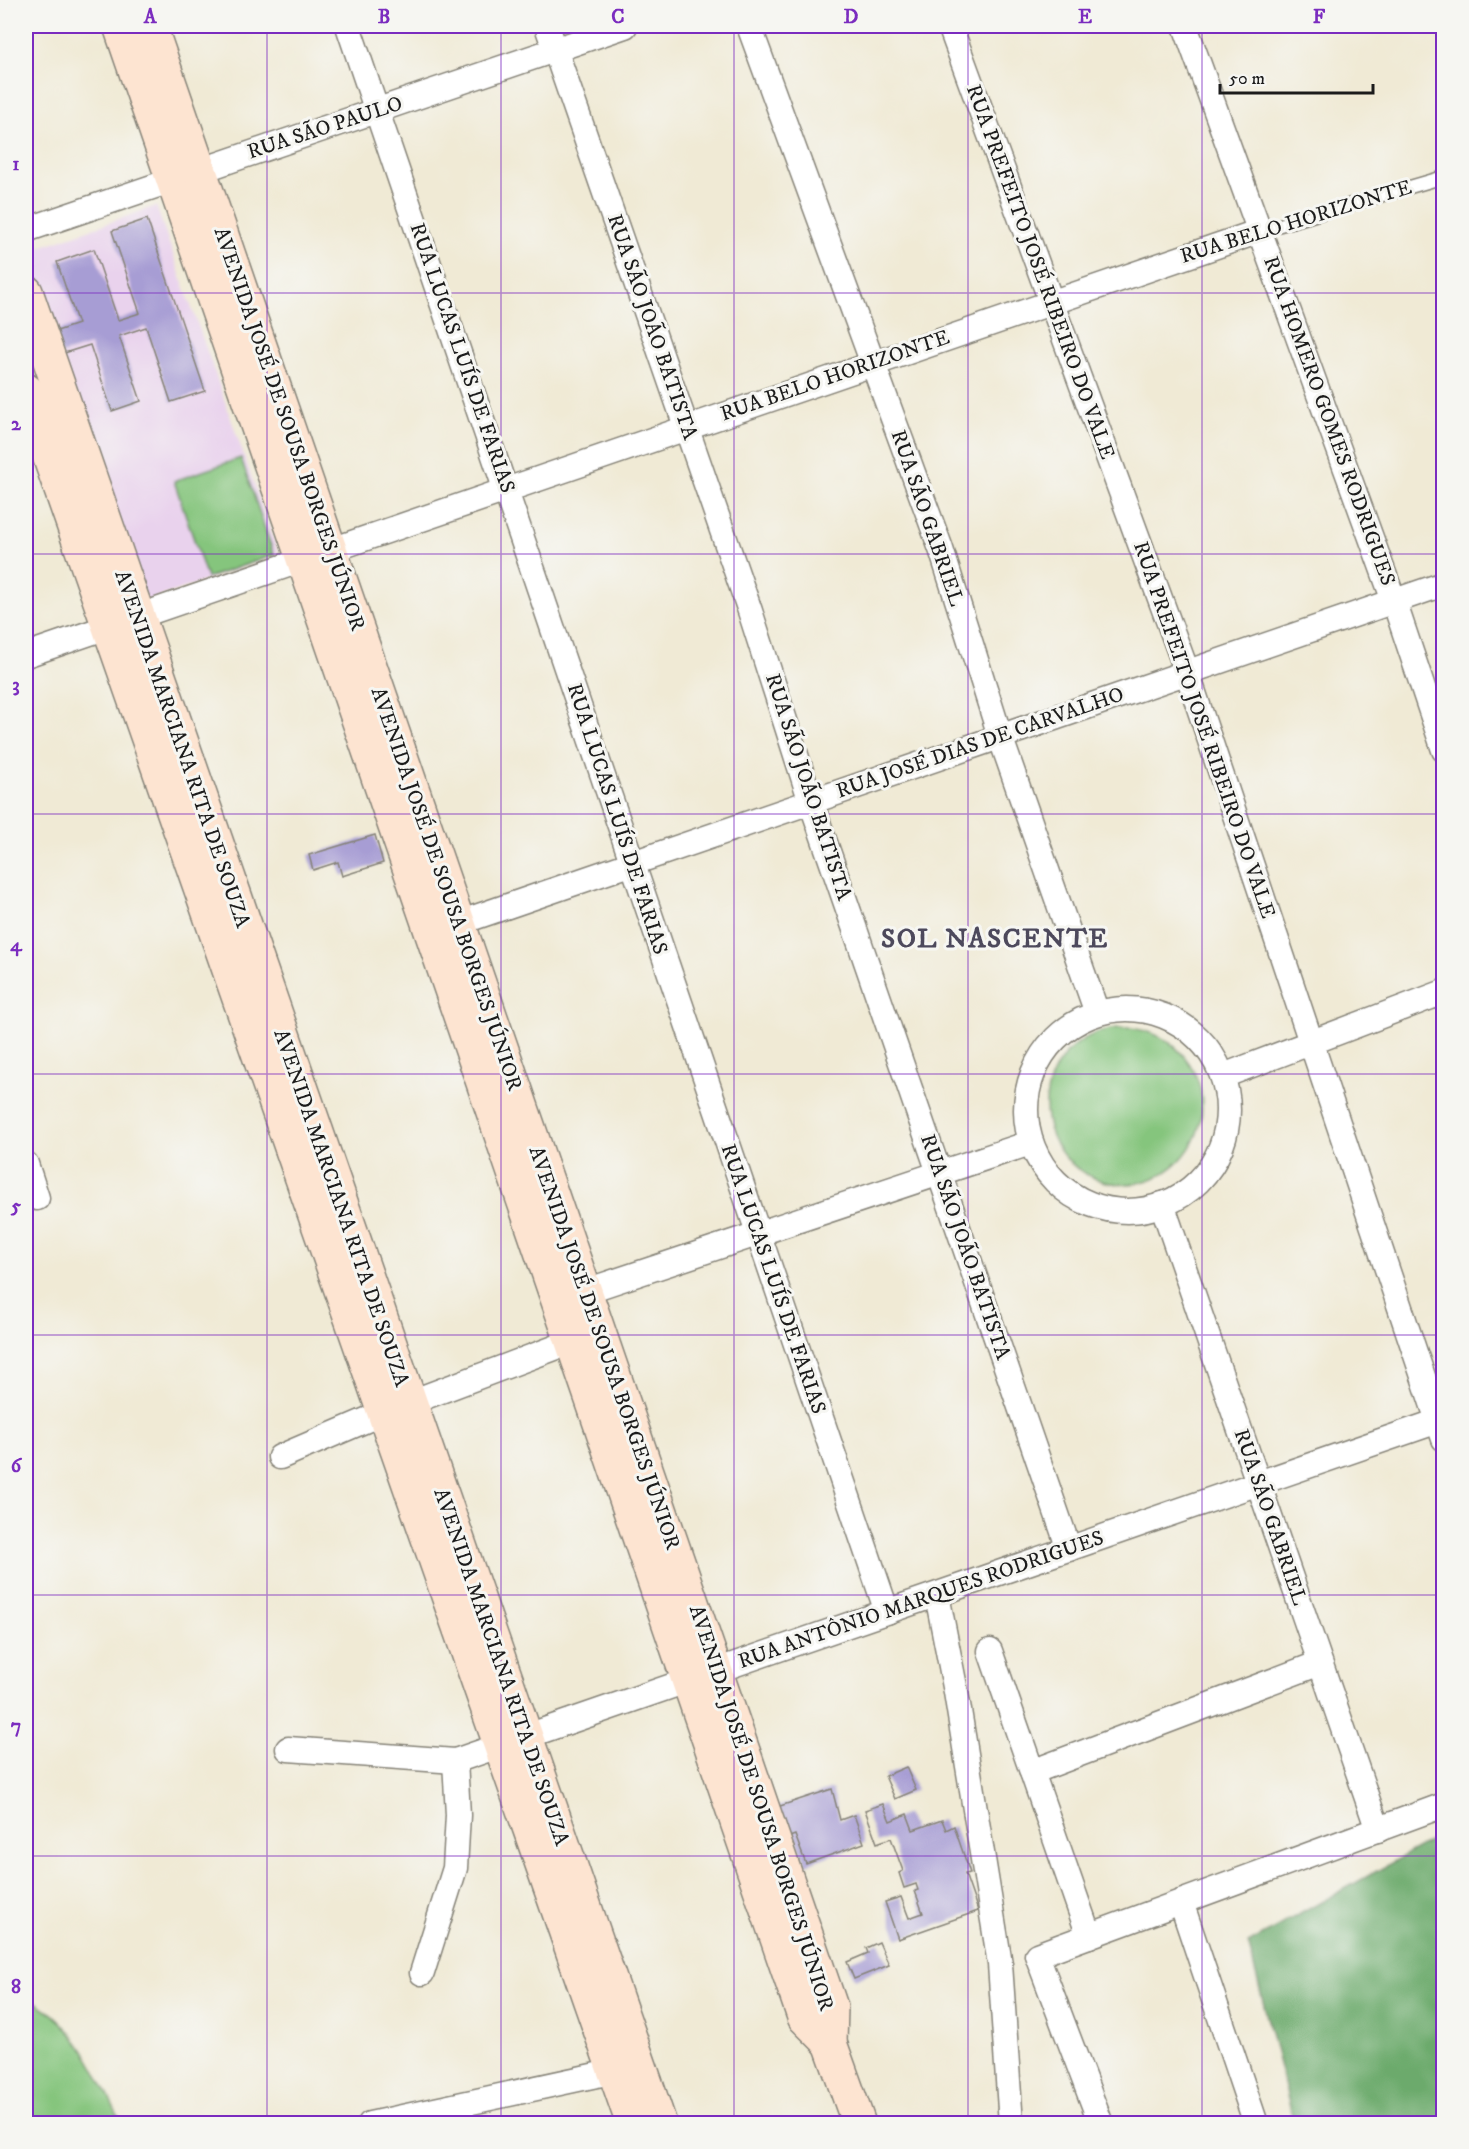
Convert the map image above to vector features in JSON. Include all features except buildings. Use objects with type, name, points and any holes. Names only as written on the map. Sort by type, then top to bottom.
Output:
[{"type":"street","name":"AVENIDA JOSÉ DE SOUSA BORGES JÚNIOR","points":[[120,26],[187,175]]},
{"type":"street","name":"AVENIDA JOSÉ DE SOUSA BORGES JÚNIOR","points":[[150,26],[187,175],[702,1676],[804,2017],[830,2043],[859,2124]]},
{"type":"street","name":"RUA LUCAS LUÍS DE FARIAS","points":[[348,26],[887,1612]]},
{"type":"street","name":"RUA SÃO JOÃO BATISTA","points":[[547,26],[750,611],[811,802],[1069,1549]]},
{"type":"street","name":"RUA SÃO PAULO","points":[[26,230],[625,26]]},
{"type":"street","name":"RUA SÃO GABRIEL","points":[[749,26],[941,549],[1000,736],[1097,1013]]},
{"type":"street","name":"RUA PREFEITO JOSÉ RIBEIRO DO VALE","points":[[950,26],[1187,672],[1442,1426]]},
{"type":"street","name":"RUA HOMERO GOMES RODRIGUES","points":[[1185,26],[1394,601],[1443,750]]},
{"type":"street","name":"RUA BELO HORIZONTE","points":[[26,655],[1260,231]]},
{"type":"street","name":"AVENIDA MARCIANA RITA DE SOUZA","points":[[26,292],[80,499],[122,622],[628,2068],[660,2124]]},
{"type":"street","name":"AVENIDA MARCIANA RITA DE SOUZA","points":[[26,390],[80,499]]},
{"type":"street","name":"RUA JOSÉ DIAS DE CARVALHO","points":[[444,928],[1443,584]]},
{"type":"street","points":[[1223,1076],[1443,992]]},
{"type":"street","points":[[1127,1008],[1158,1013],[1186,1027],[1208,1048],[1223,1076],[1229,1106],[1225,1138],[1211,1166],[1190,1189],[1162,1204],[1131,1211],[1099,1207],[1069,1193],[1046,1171],[1030,1143],[1025,1111],[1029,1079],[1044,1050],[1067,1027],[1097,1013],[1127,1008]]},
{"type":"street","points":[[571,1296],[1030,1143]]},
{"type":"street","points":[[26,1164],[37,1198]]},
{"type":"street","name":"RUA SÃO GABRIEL","points":[[1162,1204],[1378,1830]]},
{"type":"street","name":"AVENIDA JOSÉ DE SOUSA BORGES JÚNIOR","points":[[571,1296],[573,1341],[702,1676]]},
{"type":"street","points":[[280,1457],[397,1408],[573,1341]]},
{"type":"street","name":"RUA ANTÔNIO MARQUES RODRIGUES","points":[[288,1749],[455,1761],[1258,1483],[1442,1426]]},
{"type":"street","points":[[937,1594],[956,1692],[1000,1964],[1011,2124]]},
{"type":"street","points":[[990,1651],[1089,1936]]},
{"type":"street","points":[[1032,1772],[1320,1663]]},
{"type":"street","points":[[422,1974],[455,1868],[458,1815],[455,1761]]},
{"type":"street","points":[[1101,2124],[1037,1955],[1443,1805]]},
{"type":"street","points":[[1181,1902],[1256,2124]]},
{"type":"street","name":"AVENIDA MARCIANA RITA DE SOUZA","points":[[628,2068],[633,2124]]},
{"type":"street","points":[[370,2123],[628,2068]]},
{"type":"lane","name":"RUA BELO HORIZONTE","points":[[1260,231],[1443,177]]},
{"type":"shaded area","points":[[156,206],[279,555],[141,603],[26,276],[26,252]],"holes":[[[147,219],[205,391],[171,402],[146,327],[119,336],[141,401],[113,411],[90,345],[59,355],[78,324],[57,262],[94,249],[118,320],[140,313],[113,231]]]},
{"type":"green space","points":[[241,458],[274,555],[207,578],[174,481]]},
{"type":"green space","points":[[1124,1028],[1154,1034],[1179,1051],[1196,1076],[1202,1106],[1196,1136],[1179,1161],[1154,1178],[1124,1184],[1094,1178],[1069,1161],[1052,1136],[1046,1106],[1052,1076],[1069,1051],[1094,1034]]},
{"type":"green space","points":[[1443,1834],[1443,2123],[1294,2123],[1248,1943]]},
{"type":"green space","points":[[26,1997],[59,2020],[73,2035],[94,2068],[122,2123],[26,2123]]},
{"type":"district","name":"SOL NASCENTE","points":[[995,939]]}]
